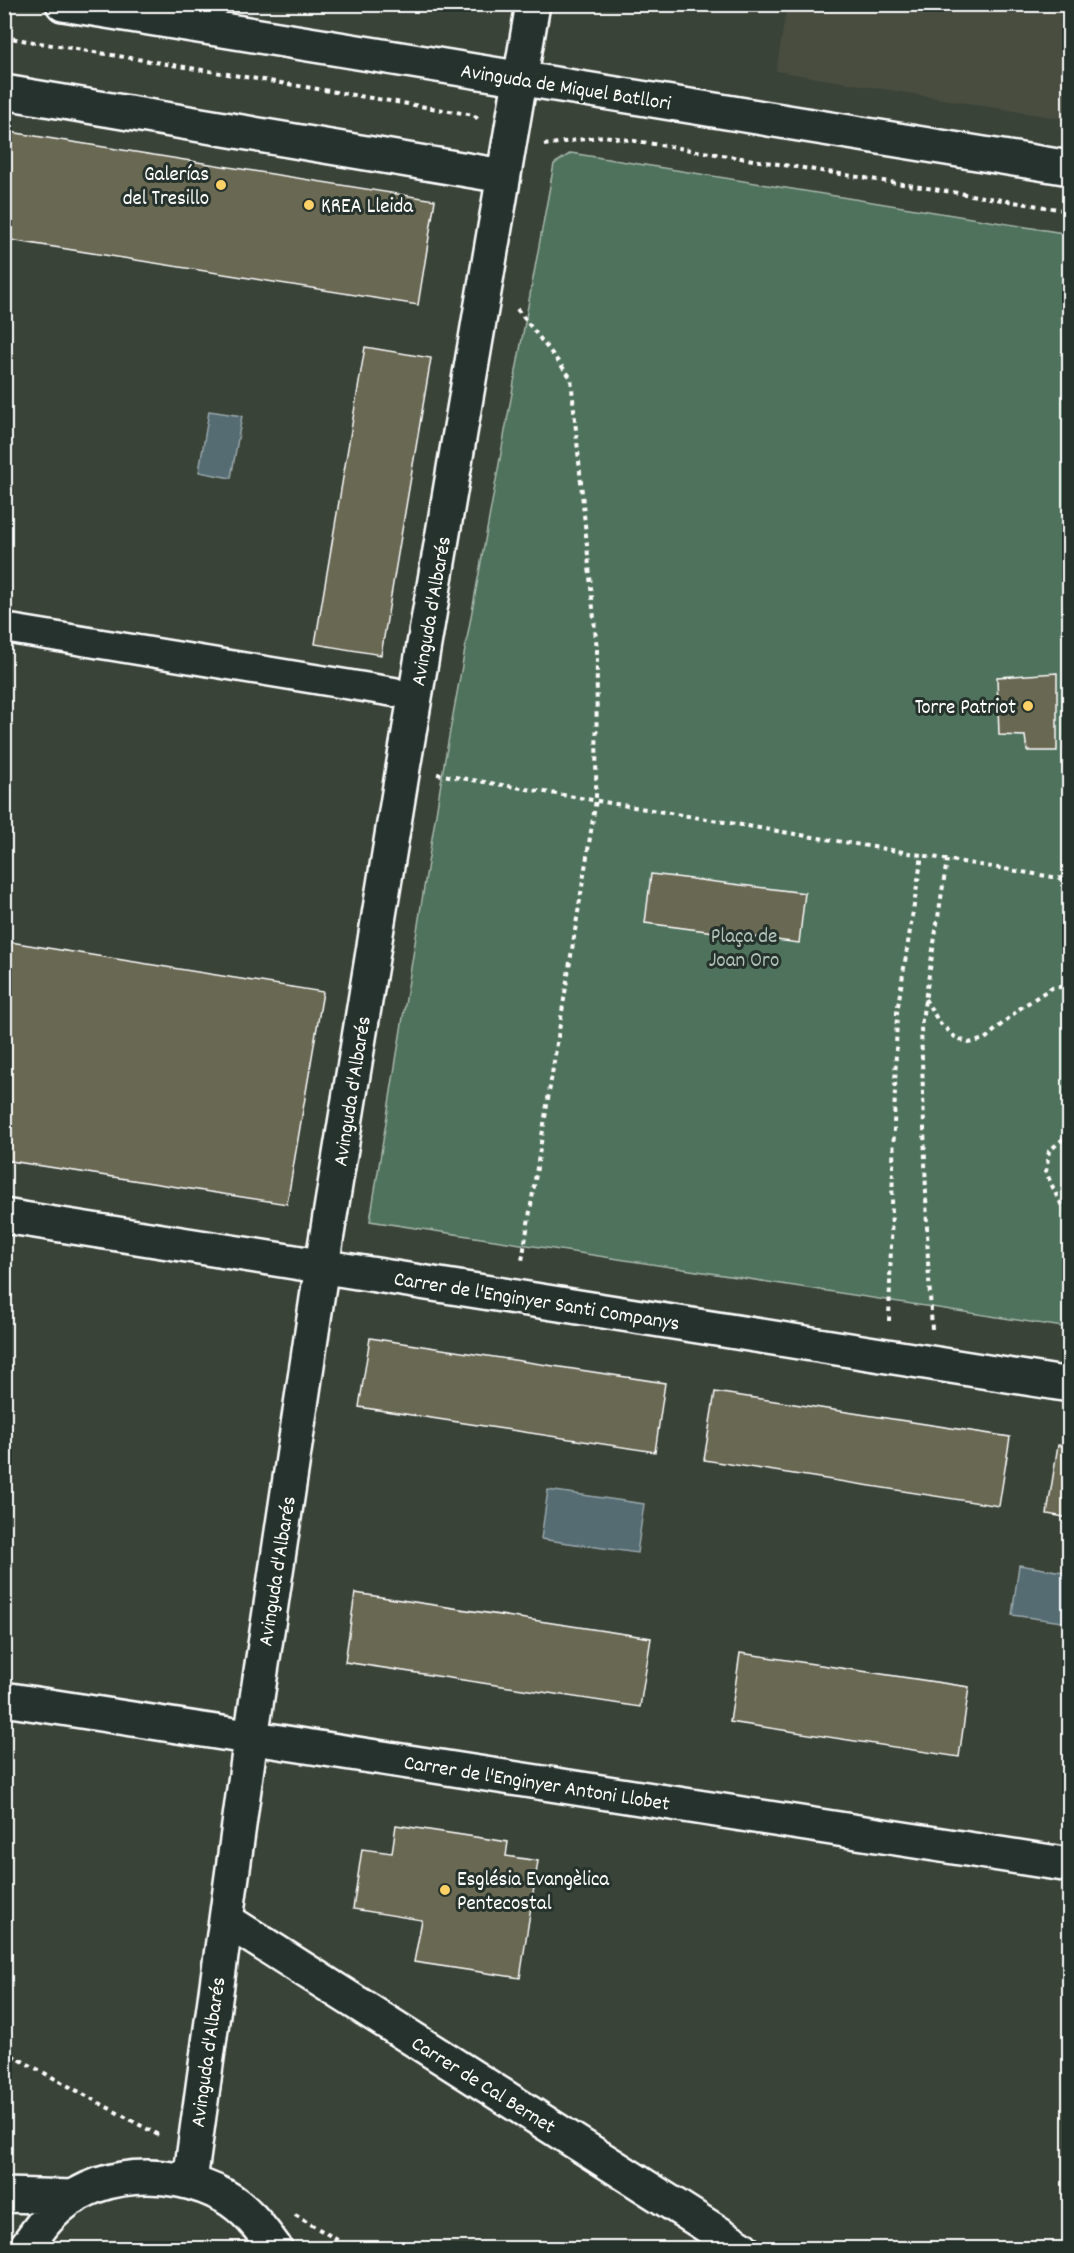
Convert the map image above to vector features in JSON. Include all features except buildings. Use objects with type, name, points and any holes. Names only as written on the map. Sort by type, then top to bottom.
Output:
[{"type":"street","name":"Avinguda de Miquel Batllori","points":[[63,4],[1070,168]]},
{"type":"street","name":"Avinguda d'Albarés","points":[[191,2168],[251,1738],[322,1265],[410,727],[533,4]]},
{"type":"street","points":[[4,92],[504,176]]},
{"type":"street","points":[[4,628],[394,692]]},
{"type":"street","name":"Carrer de l'Enginyer Santi Companys","points":[[4,1216],[1070,1385]]},
{"type":"street","name":"Carrer de l'Enginyer Antoni Llobet","points":[[4,1699],[1070,1865]]},
{"type":"street","name":"Carrer de Cal Bernet","points":[[226,1920],[742,2248]]},
{"type":"street","points":[[25,2248],[50,2215],[92,2187],[191,2168],[257,2223],[275,2248]]},
{"type":"street","points":[[4,2195],[74,2198]]},
{"type":"path","points":[[517,309],[571,378],[597,650],[596,800],[522,1260]]},
{"type":"path","points":[[437,774],[1070,880]]},
{"type":"path","points":[[889,1322],[897,1012],[922,855]]},
{"type":"path","points":[[932,1329],[927,1250],[921,1026],[947,860]]},
{"type":"path","points":[[925,999],[939,1022],[955,1037],[969,1043],[985,1039],[1019,1009],[1051,988],[1070,987]]},
{"type":"path","points":[[1070,1133],[1048,1152],[1046,1172],[1059,1201],[1070,1213]]},
{"type":"path","points":[[4,2051],[191,2168]]},
{"type":"shaded area","points":[[416,5],[470,5],[468,13]]},
{"type":"shaded area","points":[[787,5],[1069,5],[1069,120],[776,71]]},
{"type":"green space","name":"Plaça de Joan Oro","points":[[571,153],[1069,234],[1069,1328],[370,1221],[444,764],[554,164]]},
{"type":"water","points":[[209,411],[242,416],[231,478],[199,472]]},
{"type":"water","points":[[548,1490],[644,1504],[637,1553],[541,1539]]},
{"type":"water","points":[[1019,1565],[1069,1573],[1069,1623],[1012,1615]]},
{"type":"place","name":"Galerías del Tresillo","points":[[221,185]]},
{"type":"place","name":"KREA Lleida","points":[[309,205]]},
{"type":"place","name":"Torre Patriot","points":[[1028,706]]},
{"type":"place","name":"Església Evangèlica Pentecostal","points":[[445,1890]]}]
